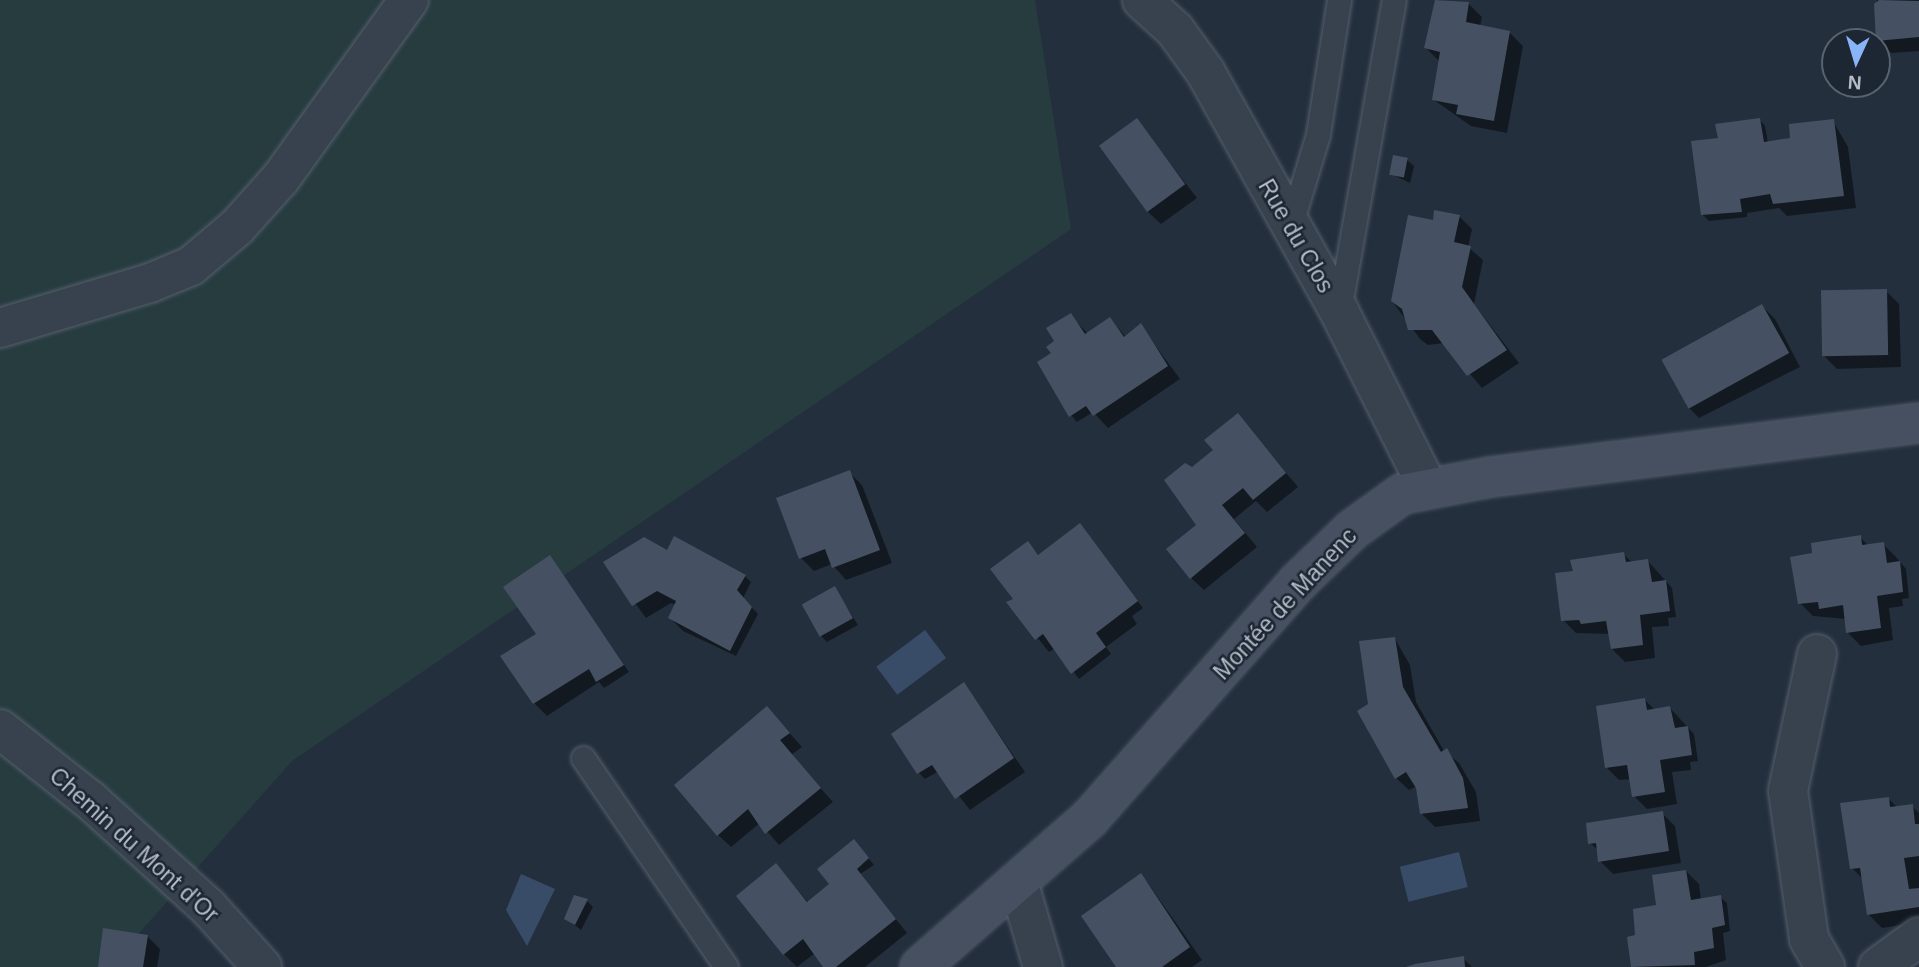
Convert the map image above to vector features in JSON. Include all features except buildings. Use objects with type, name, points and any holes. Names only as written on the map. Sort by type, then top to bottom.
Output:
[{"type":"street","points":[[0,328],[150,283],[191,265],[237,227],[281,178],[409,0]]},
{"type":"street","name":"Rue du Clos","points":[[1142,0],[1194,53],[1339,311],[1428,488]]},
{"type":"street","name":"Montée de Manenc","points":[[920,967],[1090,818],[1297,583],[1352,530],[1402,494],[1428,488],[1919,423]]},
{"type":"street","points":[[1817,654],[1788,791],[1809,939],[1825,967]]},
{"type":"street","name":"Chemin du Mont d'Or","points":[[0,729],[120,827],[208,907],[262,967]]},
{"type":"street","points":[[1018,881],[1043,967]]},
{"type":"street","points":[[1878,967],[1919,937]]},
{"type":"lane","points":[[1290,228],[1318,134],[1339,0]]},
{"type":"lane","points":[[1339,311],[1394,0]]},
{"type":"lane","points":[[583,758],[726,967]]},
{"type":"green space","points":[[0,0],[1035,0],[1071,229],[292,761],[109,967],[0,967]]},
{"type":"water","points":[[925,630],[946,658],[897,695],[876,667]]},
{"type":"water","points":[[1459,852],[1468,887],[1409,902],[1400,867]]},
{"type":"water","points":[[521,874],[555,889],[527,946],[506,910]]}]
